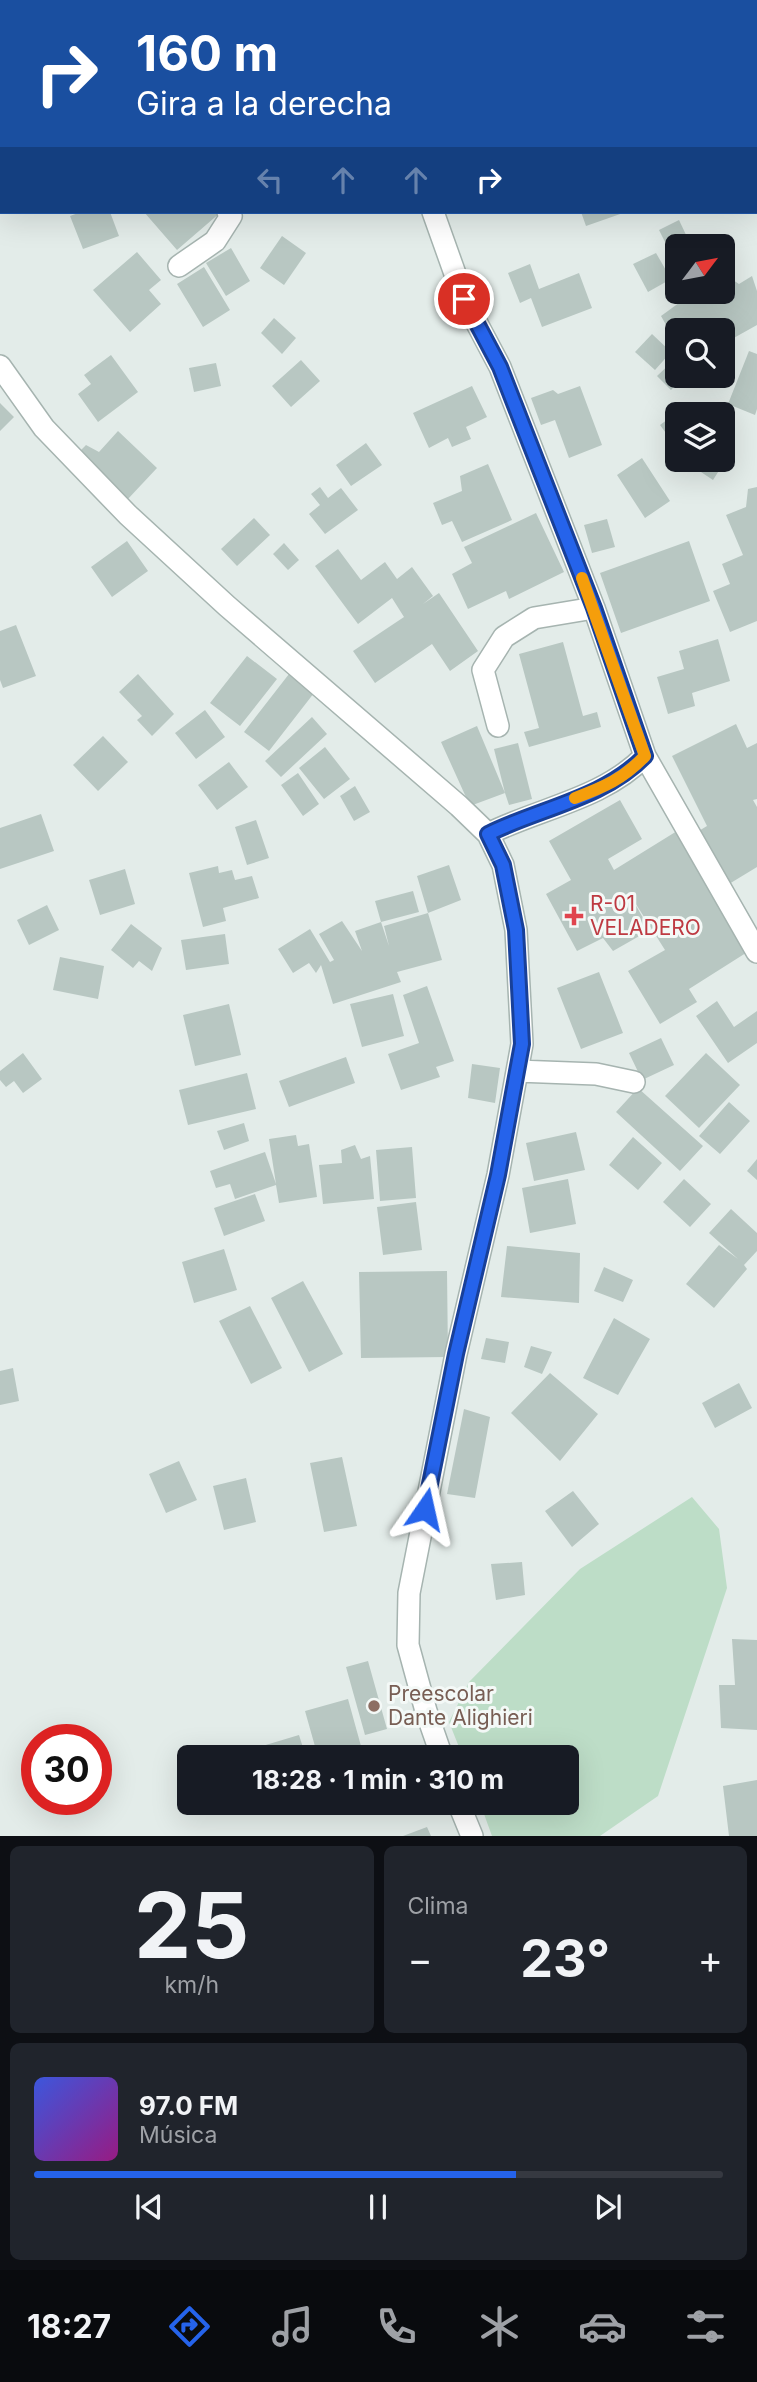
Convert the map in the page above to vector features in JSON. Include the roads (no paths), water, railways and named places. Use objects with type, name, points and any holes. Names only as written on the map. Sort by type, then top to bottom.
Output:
[{"type":"street","points":[[179,266],[215,241],[231,216],[230,214]]},
{"type":"street","points":[[434,214],[464,299],[500,367],[594,608],[645,756],[757,952]]},
{"type":"street","points":[[0,366],[44,428],[128,515],[227,606],[416,767],[488,834],[503,865],[516,930],[522,1044],[498,1175],[456,1354],[409,1593],[408,1646],[438,1745]]},
{"type":"street","points":[[498,726],[483,670],[504,637],[534,618],[594,608]]},
{"type":"street","points":[[488,834],[519,819],[609,785],[645,756]]},
{"type":"street","points":[[517,1071],[596,1074],[635,1082]]},
{"type":"street","points":[[463,1815],[472,1836]]},
{"type":"place","name":"R-01 VELADERO","points":[[574,916]]},
{"type":"place","name":"Preescolar Dante Alighieri","points":[[374,1706]]}]
